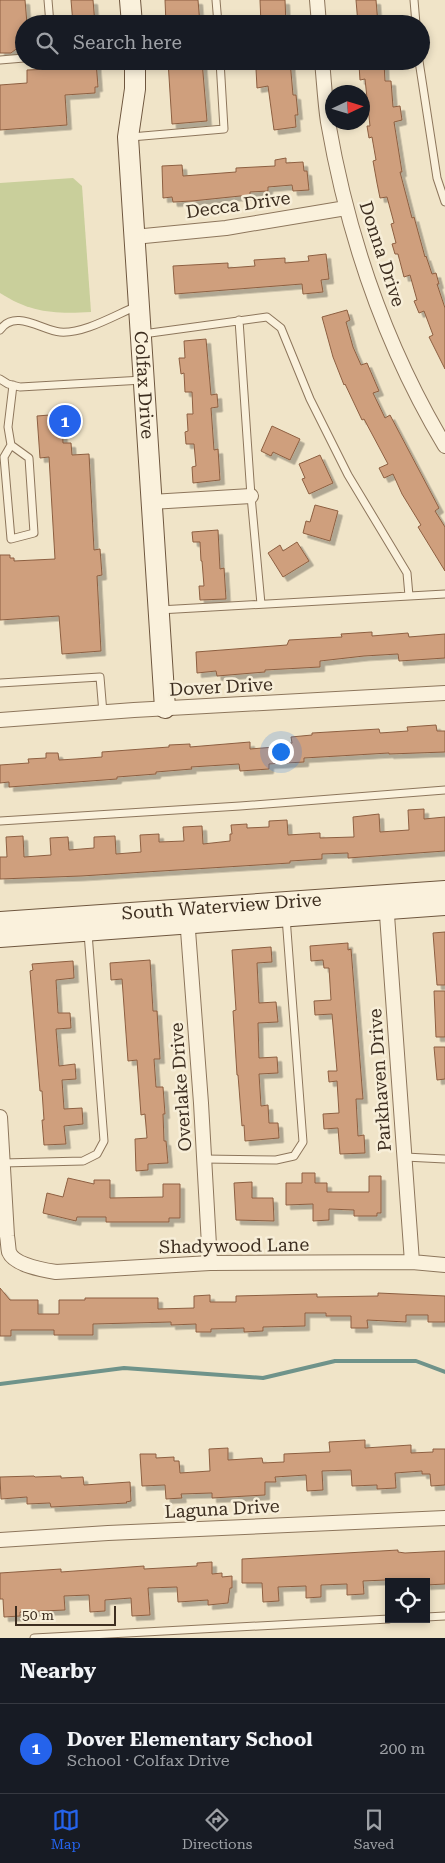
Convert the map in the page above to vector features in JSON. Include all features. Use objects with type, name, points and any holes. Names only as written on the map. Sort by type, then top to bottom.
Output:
[{"type":"street","points":[[130,0],[131,15]]},
{"type":"street","points":[[317,0],[318,15]]},
{"type":"street","name":"Colfax Drive","points":[[135,70],[135,88],[128,137],[165,708]]},
{"type":"street","name":"Donna Drive","points":[[323,70],[328,121],[346,208],[364,270],[395,352],[445,446]]},
{"type":"street","name":"Decca Drive","points":[[134,237],[226,228],[346,208]]},
{"type":"street","points":[[151,502],[251,496]]},
{"type":"street","name":"Dover Drive","points":[[0,720],[165,708],[445,693]]},
{"type":"street","name":"South Waterview Drive","points":[[0,937],[88,930],[187,916],[286,917],[445,891]]},
{"type":"street","name":"South Waterview Drive","points":[[0,922],[187,916],[386,902],[445,906]]},
{"type":"street","name":"Parkhaven Drive","points":[[386,902],[412,1262]]},
{"type":"street","name":"Overlake Drive","points":[[187,916],[210,1263]]},
{"type":"street","points":[[0,1117],[3,1163]]},
{"type":"street","name":"Shadywood Lane","points":[[3,1163],[7,1236],[10,1253],[16,1260],[40,1270],[56,1272],[210,1263],[412,1262],[445,1264]]},
{"type":"street","name":"Laguna Drive","points":[[0,1540],[108,1533],[445,1518]]},
{"type":"lane","points":[[48,0],[49,15]]},
{"type":"lane","points":[[216,0],[217,15]]},
{"type":"lane","points":[[414,0],[415,15]]},
{"type":"lane","points":[[0,60],[15,59]]},
{"type":"lane","points":[[128,137],[224,129],[221,70]]},
{"type":"lane","points":[[420,70],[437,178],[445,202]]},
{"type":"lane","points":[[1,326],[11,321],[20,321],[37,323],[60,332],[72,332],[138,306]]},
{"type":"lane","points":[[140,335],[267,317],[281,328],[310,398],[344,467],[407,573],[409,596]]},
{"type":"lane","points":[[239,320],[251,496],[261,604]]},
{"type":"lane","points":[[0,379],[20,386],[143,380]]},
{"type":"lane","points":[[12,445],[4,457],[11,539],[34,533],[29,458],[12,445],[8,427],[13,385]]},
{"type":"lane","points":[[159,610],[445,594]]},
{"type":"lane","points":[[0,682],[100,677],[103,713]]},
{"type":"lane","points":[[0,821],[240,806],[445,790]]},
{"type":"lane","points":[[204,1159],[276,1160],[294,1156],[303,1142],[286,917]]},
{"type":"lane","points":[[3,1163],[83,1161],[97,1154],[104,1141],[88,930]]},
{"type":"lane","points":[[405,1158],[445,1159]]},
{"type":"lane","points":[[430,1617],[445,1616]]},
{"type":"lane","points":[[34,1638],[385,1619]]},
{"type":"green space","points":[[73,178],[82,186],[91,312],[66,313],[44,311],[22,305],[0,293],[0,183]]},
{"type":"building","points":[[0,0],[25,0],[26,15],[15,15],[15,50],[11,53],[0,53]]},
{"type":"building","points":[[71,0],[93,0],[94,15],[72,15]]},
{"type":"building","points":[[165,0],[198,0],[199,15],[166,15]]},
{"type":"building","points":[[260,0],[285,0],[286,15],[261,15]]},
{"type":"building","points":[[356,0],[376,0],[377,15],[357,15]]},
{"type":"building","points":[[27,70],[97,70],[98,87],[95,87],[95,93],[65,95],[67,125],[0,130],[0,85],[27,83]]},
{"type":"building","points":[[169,70],[203,70],[207,121],[172,124]]},
{"type":"building","points":[[256,70],[291,70],[293,95],[296,95],[298,115],[295,115],[296,127],[274,130],[268,86],[257,88]]},
{"type":"building","points":[[359,70],[384,70],[385,81],[391,81],[393,107],[400,106],[402,120],[394,122],[402,172],[400,172],[412,218],[414,217],[425,257],[432,274],[436,273],[439,284],[437,284],[445,308],[445,369],[429,337],[433,335],[424,311],[419,313],[414,301],[417,300],[410,275],[404,277],[398,254],[395,254],[392,244],[396,243],[391,224],[394,223],[387,197],[380,198],[373,161],[376,160],[372,137],[369,138],[368,130],[370,130],[370,85],[366,85],[365,79],[360,80]]},
{"type":"building","points":[[286,158],[286,163],[303,162],[304,171],[307,171],[309,190],[293,191],[292,185],[268,187],[268,191],[250,192],[250,195],[192,201],[173,202],[172,197],[163,198],[162,166],[182,165],[183,176],[236,172],[236,168],[275,166],[275,160]]},
{"type":"building","points":[[326,254],[329,279],[321,280],[323,292],[303,294],[302,284],[175,294],[173,266],[228,263],[228,268],[255,266],[254,260],[285,258],[285,263],[309,261],[308,256]]},
{"type":"building","points":[[347,310],[350,320],[346,322],[353,347],[361,365],[367,363],[379,391],[373,393],[385,418],[390,415],[439,508],[435,511],[445,527],[445,571],[418,527],[421,525],[402,494],[393,474],[384,478],[379,468],[388,464],[344,385],[333,357],[322,317]]},
{"type":"building","points":[[206,339],[211,395],[217,394],[218,407],[211,408],[214,450],[218,449],[220,480],[193,483],[192,467],[196,466],[194,444],[186,444],[185,432],[188,431],[187,414],[193,414],[192,392],[185,392],[184,373],[181,374],[179,358],[185,358],[184,341]]},
{"type":"building","points":[[62,414],[63,443],[71,443],[72,455],[89,454],[94,550],[100,549],[102,575],[97,576],[101,651],[62,654],[59,616],[0,620],[0,555],[10,555],[10,558],[14,558],[14,561],[55,559],[49,457],[40,458],[37,416]]},
{"type":"building","points":[[272,426],[300,439],[290,460],[273,452],[271,456],[261,451]]},
{"type":"building","points":[[320,455],[333,483],[309,494],[302,479],[305,478],[299,464]]},
{"type":"building","points":[[315,505],[338,511],[330,541],[303,533],[306,521],[310,522]]},
{"type":"building","points":[[218,530],[220,569],[224,568],[226,599],[200,600],[199,586],[204,586],[200,542],[193,542],[192,532]]},
{"type":"building","points":[[297,542],[309,561],[283,577],[268,553],[280,545],[283,551]]},
{"type":"building","points":[[372,632],[372,636],[408,633],[409,637],[445,634],[445,658],[399,661],[398,654],[364,656],[320,661],[320,667],[265,670],[265,672],[217,676],[216,671],[197,673],[196,652],[287,645],[289,640],[342,637],[341,634]]},
{"type":"building","points":[[436,725],[437,731],[445,731],[445,752],[304,758],[304,762],[269,764],[269,769],[240,771],[239,764],[191,767],[192,769],[117,777],[117,779],[9,787],[9,782],[0,783],[0,765],[29,763],[28,759],[46,758],[46,753],[58,753],[59,760],[102,757],[102,752],[169,747],[169,745],[190,744],[190,747],[250,742],[250,749],[275,747],[275,744],[292,743],[291,737],[312,735],[312,733],[379,729],[380,733],[408,731],[407,727]]},
{"type":"building","points":[[424,809],[424,819],[445,817],[445,851],[348,858],[348,853],[322,854],[322,859],[290,861],[290,863],[0,879],[0,857],[7,857],[6,837],[23,836],[24,857],[51,855],[50,838],[68,837],[69,850],[94,848],[94,837],[115,836],[116,854],[141,852],[140,835],[159,834],[159,842],[184,841],[183,827],[202,826],[203,844],[230,841],[230,834],[232,834],[231,825],[247,824],[247,828],[269,827],[269,821],[287,820],[288,835],[320,833],[320,838],[354,837],[353,817],[379,814],[380,832],[409,830],[408,810]]},
{"type":"building","points":[[445,932],[445,985],[437,985],[433,933]]},
{"type":"building","points":[[348,943],[348,950],[351,949],[363,1099],[356,1099],[358,1136],[364,1135],[365,1153],[340,1154],[338,1128],[324,1129],[323,1114],[339,1113],[337,1081],[329,1082],[328,1071],[337,1071],[332,1014],[315,1015],[314,1001],[331,1000],[329,968],[324,968],[323,960],[311,961],[310,946]]},
{"type":"building","points":[[271,947],[272,962],[257,963],[259,1003],[276,1002],[278,1022],[258,1023],[259,1058],[277,1057],[278,1073],[259,1074],[261,1106],[268,1105],[269,1123],[278,1123],[279,1138],[245,1141],[237,1075],[233,1011],[236,1010],[232,950]]},
{"type":"building","points":[[150,960],[153,1011],[157,1011],[160,1059],[154,1059],[156,1087],[163,1087],[164,1141],[166,1141],[168,1163],[148,1164],[148,1170],[136,1171],[135,1139],[147,1138],[145,1114],[141,1115],[137,1060],[128,1061],[122,979],[111,980],[110,963]]},
{"type":"building","points":[[73,961],[74,978],[56,980],[58,1013],[70,1013],[71,1028],[56,1029],[59,1066],[75,1064],[76,1079],[62,1080],[64,1109],[82,1108],[83,1124],[64,1126],[66,1144],[44,1145],[42,1091],[40,1091],[30,971],[33,970],[32,964]]},
{"type":"building","points":[[434,991],[445,991],[445,1037],[436,1037]]},
{"type":"building","points":[[434,1047],[445,1047],[445,1079],[437,1080]]},
{"type":"building","points":[[302,1173],[315,1173],[315,1183],[327,1183],[327,1192],[369,1192],[369,1176],[381,1176],[381,1213],[377,1213],[377,1216],[354,1216],[354,1210],[329,1209],[329,1220],[313,1221],[313,1204],[286,1205],[286,1183],[302,1183]]},
{"type":"building","points":[[68,1178],[94,1184],[94,1180],[110,1180],[110,1198],[163,1197],[163,1184],[180,1184],[180,1218],[169,1218],[169,1222],[106,1222],[106,1217],[77,1217],[76,1221],[43,1213],[47,1193],[63,1197]]},
{"type":"building","points":[[252,1182],[252,1198],[273,1198],[274,1221],[236,1220],[234,1183]]},
{"type":"building","points":[[0,1288],[10,1300],[38,1300],[38,1314],[59,1314],[59,1300],[85,1300],[85,1298],[158,1298],[158,1309],[194,1308],[194,1296],[210,1295],[210,1302],[236,1302],[236,1296],[317,1294],[317,1297],[378,1296],[378,1293],[445,1296],[445,1322],[428,1322],[428,1315],[406,1315],[406,1322],[367,1320],[368,1328],[351,1328],[351,1316],[326,1316],[326,1313],[305,1313],[305,1326],[263,1327],[263,1331],[244,1332],[244,1328],[211,1329],[211,1332],[196,1332],[196,1324],[171,1325],[171,1322],[93,1324],[93,1335],[54,1335],[54,1330],[11,1330],[11,1336],[0,1336]]},
{"type":"building","points":[[365,1440],[365,1448],[411,1445],[411,1453],[433,1452],[433,1449],[445,1449],[445,1485],[431,1486],[430,1474],[422,1474],[422,1471],[395,1473],[396,1488],[377,1489],[377,1485],[352,1486],[351,1470],[322,1471],[323,1490],[307,1491],[306,1475],[275,1477],[276,1482],[265,1482],[265,1495],[212,1498],[212,1493],[181,1494],[182,1498],[166,1499],[165,1485],[142,1486],[140,1454],[156,1454],[156,1458],[174,1457],[174,1461],[179,1461],[180,1473],[210,1471],[209,1449],[228,1448],[228,1460],[262,1458],[263,1463],[284,1462],[284,1454],[330,1452],[329,1442]]},
{"type":"building","points":[[0,1477],[83,1477],[84,1485],[130,1482],[131,1501],[127,1503],[51,1507],[50,1503],[27,1504],[27,1497],[1,1499]]},
{"type":"building","points":[[398,1550],[398,1552],[405,1553],[445,1551],[445,1584],[430,1585],[430,1578],[385,1578],[385,1580],[363,1581],[364,1594],[347,1595],[347,1584],[321,1585],[321,1597],[306,1598],[306,1586],[278,1587],[279,1601],[263,1602],[262,1583],[242,1583],[242,1559]]},
{"type":"building","points":[[212,1562],[212,1574],[222,1573],[222,1577],[232,1576],[232,1588],[230,1588],[228,1603],[208,1605],[208,1600],[178,1602],[177,1587],[148,1588],[150,1615],[132,1616],[131,1598],[105,1600],[105,1611],[90,1612],[89,1595],[64,1596],[65,1610],[20,1612],[20,1616],[4,1617],[3,1599],[0,1599],[0,1573],[61,1569],[61,1572],[144,1566],[144,1569],[197,1566],[197,1563]]},
{"type":"waterway","points":[[0,1384],[124,1368],[263,1378],[335,1361],[416,1361],[445,1372]]},
{"type":"place","name":"Dover Elementary School","points":[[65,421]]}]
